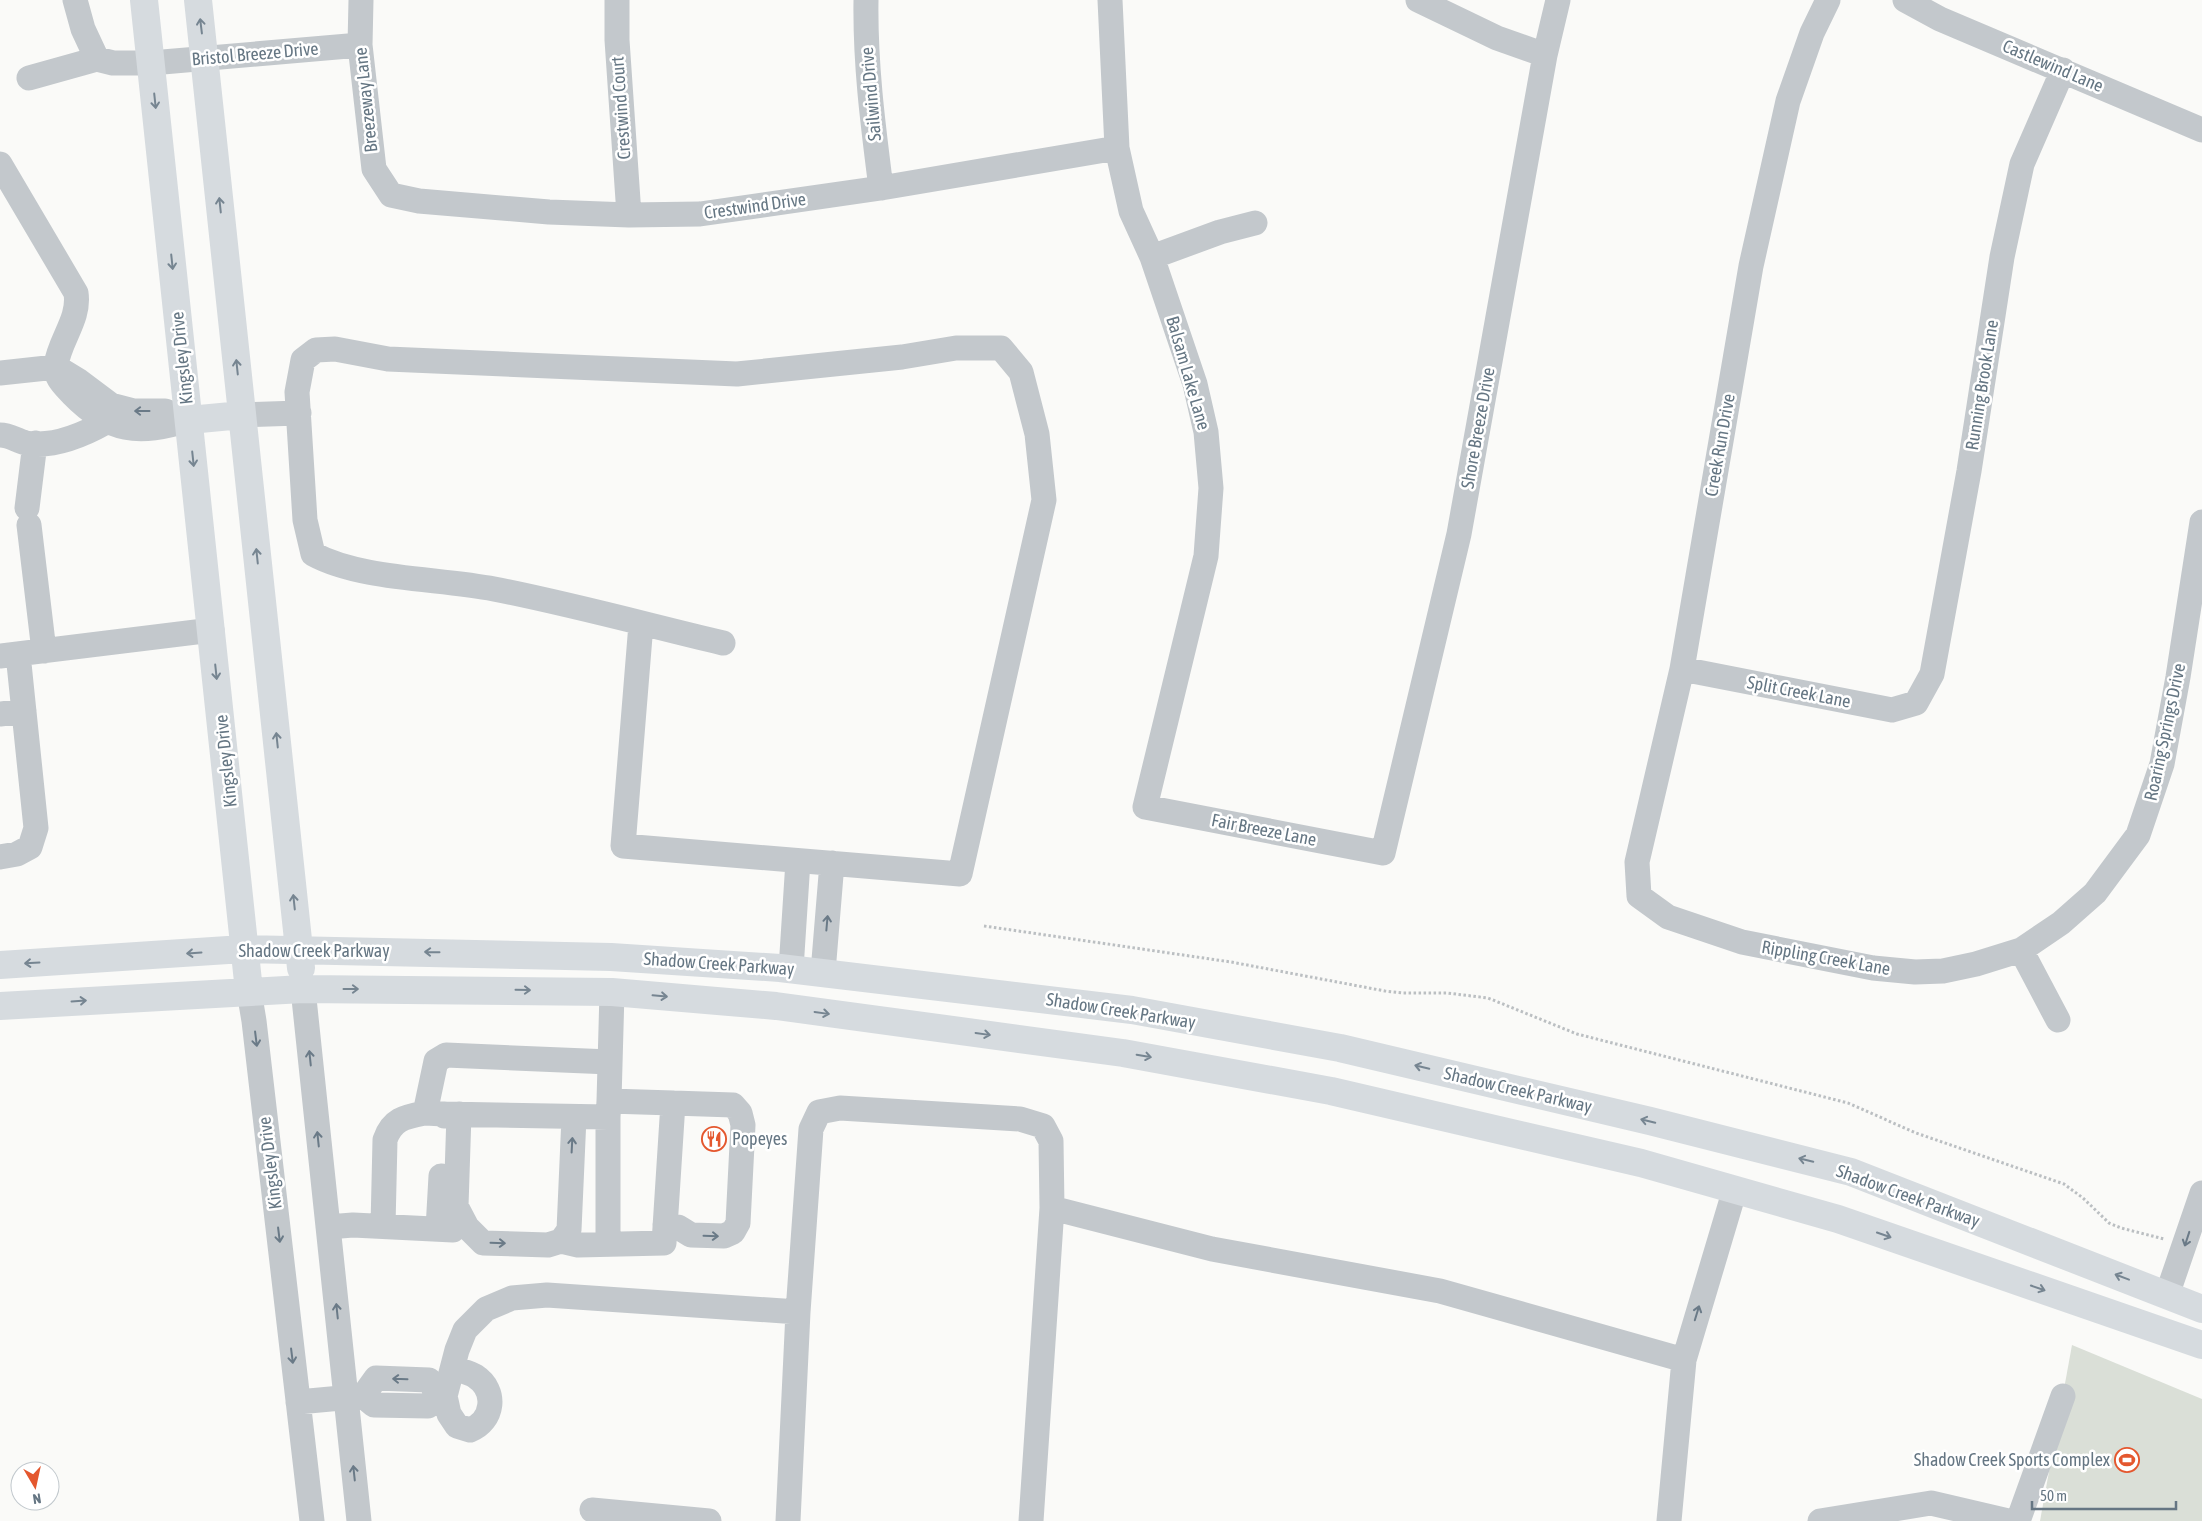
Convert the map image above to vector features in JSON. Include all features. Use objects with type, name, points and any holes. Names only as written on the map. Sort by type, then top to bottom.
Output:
[{"type":"main road","name":"Kingsley Drive","points":[[144,0],[235,846],[243,949],[249,991]]},
{"type":"main road","points":[[198,0],[303,989]]},
{"type":"main road","points":[[189,420],[242,415]]},
{"type":"main road","name":"Shadow Creek Parkway","points":[[0,965],[243,949],[611,957],[823,972],[1142,1012],[1340,1048],[1650,1121],[1851,1172],[2202,1309]]},
{"type":"main road","name":"Shadow Creek Parkway","points":[[0,1006],[303,989],[612,992],[776,1006],[1123,1052],[1331,1091],[1641,1163],[1838,1220],[2202,1345]]},
{"type":"street","points":[[30,78],[96,59],[83,29],[75,0]]},
{"type":"street","name":"Breezeway Lane","points":[[361,0],[360,45],[374,169],[391,195]]},
{"type":"street","name":"Crestwind Court","points":[[617,0],[617,40],[628,215]]},
{"type":"street","name":"Sailwind Drive","points":[[866,0],[865,40],[869,100],[881,188]]},
{"type":"street","name":"Balsam Lake Lane","points":[[1110,0],[1117,148],[1132,211],[1152,257],[1195,384],[1206,432],[1211,488],[1206,556],[1145,807]]},
{"type":"street","points":[[1418,0],[1497,38],[1545,55]]},
{"type":"street","name":"Shore Breeze Drive","points":[[1383,853],[1458,534],[1545,55],[1558,0]]},
{"type":"street","name":"Creek Run Drive","points":[[1639,896],[1637,862],[1682,669],[1751,266],[1788,101],[1812,33],[1828,0]]},
{"type":"street","name":"Castlewind Lane","points":[[1905,0],[1940,19],[2202,130]]},
{"type":"street","name":"Bristol Breeze Drive","points":[[96,59],[113,63],[151,63],[360,45]]},
{"type":"street","name":"Running Brook Lane","points":[[1916,703],[1932,674],[1969,471],[2002,257],[2022,164],[2063,70]]},
{"type":"street","name":"Crestwind Drive","points":[[391,195],[419,201],[521,210],[628,215],[700,214],[881,188],[1117,148]]},
{"type":"street","points":[[0,164],[76,293],[78,305],[56,366],[58,380],[84,406],[108,414],[131,430],[160,428],[189,420]]},
{"type":"street","points":[[1152,257],[1220,232],[1255,223]]},
{"type":"street","points":[[641,624],[623,846],[960,874],[1044,500],[1037,434],[1021,372],[1001,348],[956,348],[902,357],[737,374],[388,359],[335,349],[316,350],[303,360],[297,392],[298,413],[305,520],[313,554],[325,561],[355,569],[494,589],[723,643]]},
{"type":"street","points":[[0,373],[56,366]]},
{"type":"street","points":[[242,415],[298,413]]},
{"type":"street","points":[[0,435],[35,443],[63,440],[85,434],[108,414]]},
{"type":"street","points":[[35,443],[28,516],[44,651]]},
{"type":"street","name":"Roaring Springs Drive","points":[[2021,950],[2061,923],[2095,892],[2138,835],[2162,764],[2201,533]]},
{"type":"street","points":[[0,857],[17,854],[30,847],[36,828],[12,712],[9,655],[212,630]]},
{"type":"street","name":"Split Creek Lane","points":[[1682,669],[1892,710],[1916,703]]},
{"type":"street","name":"Fair Breeze Lane","points":[[1145,807],[1383,853]]},
{"type":"street","points":[[791,969],[798,861]]},
{"type":"street","points":[[823,972],[832,863]]},
{"type":"street","name":"Rippling Creek Lane","points":[[1639,896],[1668,917],[1742,942],[1873,968],[1915,972],[1942,971],[1976,964],[2021,950]]},
{"type":"street","points":[[2021,950],[2058,1020]]},
{"type":"street","points":[[303,989],[328,1227],[355,1397],[359,1521]]},
{"type":"street","name":"Kingsley Drive","points":[[249,991],[312,1521]]},
{"type":"street","points":[[608,1242],[612,992]]},
{"type":"street","points":[[610,1062],[446,1055],[436,1061],[456,1206],[471,1232],[483,1243],[548,1245],[561,1241],[578,1245],[608,1242],[664,1243],[673,1103]]},
{"type":"street","points":[[383,1226],[385,1140],[388,1129],[399,1119],[443,1114],[574,1117],[609,1109],[673,1103],[733,1105],[740,1112],[742,1125],[738,1223],[733,1232],[724,1236],[691,1235],[678,1227],[665,1225]]},
{"type":"street","points":[[788,1521],[798,1312],[811,1129],[819,1112],[840,1108],[1020,1119],[1043,1126],[1051,1141],[1052,1208],[1031,1521]]},
{"type":"street","points":[[438,1229],[443,1114]]},
{"type":"street","points":[[561,1241],[569,1230],[574,1117]]},
{"type":"street","points":[[1669,1521],[1684,1360],[1735,1190]]},
{"type":"street","points":[[2167,1295],[2202,1193]]},
{"type":"street","points":[[1052,1208],[1212,1250],[1440,1291],[1684,1360]]},
{"type":"street","points":[[328,1227],[354,1225],[383,1226],[471,1232]]},
{"type":"street","points":[[442,1395],[465,1330],[486,1310],[512,1298],[547,1295],[798,1312]]},
{"type":"street","points":[[298,1402],[355,1397],[376,1378],[430,1380],[442,1395],[449,1414],[457,1426],[470,1430],[480,1426],[488,1417],[490,1405],[488,1393],[484,1384],[475,1376],[453,1368]]},
{"type":"street","points":[[2018,1521],[2063,1396]]},
{"type":"street","points":[[1820,1521],[1931,1503],[2008,1521]]},
{"type":"street","points":[[592,1510],[709,1521]]},
{"type":"path","points":[[984,926],[1230,962],[1385,991],[1447,993],[1488,998],[1577,1034],[1848,1103],[1916,1134],[2064,1184],[2083,1198],[2109,1223],[2185,1246]]},
{"type":"shaded area","name":"Shadow Creek Sports Complex","points":[[2072,1345],[2202,1399],[2202,1521],[2040,1521]]},
{"type":"place","name":"Popeyes","points":[[714,1139]]},
{"type":"place","name":"Shadow Creek Sports Complex","points":[[2127,1460]]}]
